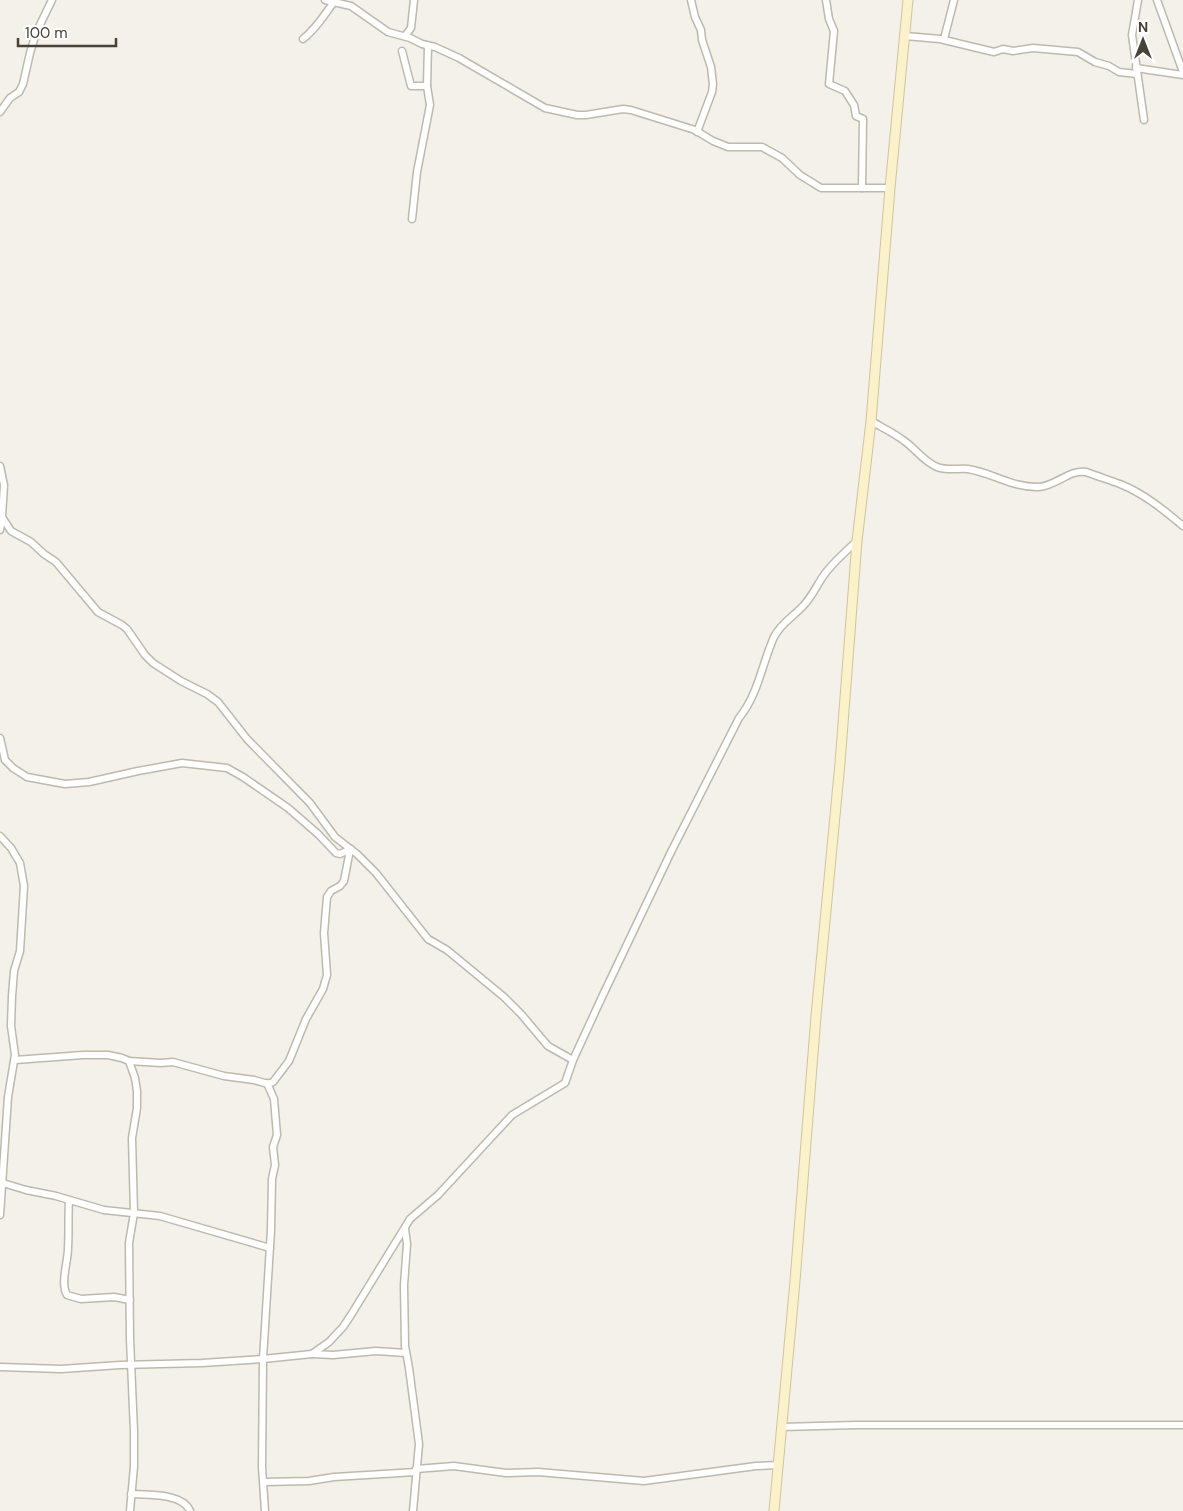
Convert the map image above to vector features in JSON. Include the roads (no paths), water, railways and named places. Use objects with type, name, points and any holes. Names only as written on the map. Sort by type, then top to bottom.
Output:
[{"type":"main road","points":[[774,1511],[816,1016],[840,763],[857,541],[871,421],[908,0]]},
{"type":"street","points":[[0,112],[10,98],[19,92],[23,84],[32,46],[52,0]]},
{"type":"street","points":[[324,0],[351,6],[388,32],[405,36],[451,54],[477,67],[546,108],[586,115],[623,108],[697,132],[728,147],[744,148],[759,146],[766,148],[782,158],[808,182],[821,188],[890,188]]},
{"type":"street","points":[[405,36],[410,28],[414,0]]},
{"type":"street","points":[[692,0],[713,84],[712,92],[697,132]]},
{"type":"street","points":[[826,0],[829,19],[834,30],[829,82],[831,86],[845,91],[854,105],[856,116],[863,119],[862,188]]},
{"type":"street","points":[[944,40],[954,0]]},
{"type":"street","points":[[1138,0],[1132,35],[1144,120]]},
{"type":"street","points":[[905,36],[944,40],[994,52],[1003,49],[1013,51],[1033,48],[1078,52],[1095,62],[1109,66],[1119,72],[1137,71],[1183,74],[1157,0]]},
{"type":"street","points":[[303,39],[312,32],[334,2]]},
{"type":"street","points":[[412,219],[417,172],[430,104],[427,86],[428,46]]},
{"type":"street","points":[[402,51],[411,86],[427,86]]},
{"type":"street","points":[[1174,73],[1180,65]]},
{"type":"street","points":[[871,421],[897,436],[937,467],[967,469],[1020,486],[1039,487],[1059,481],[1074,473],[1086,472],[1121,484],[1134,491],[1159,507],[1183,526]]},
{"type":"street","points":[[0,466],[4,485],[0,530]]},
{"type":"street","points":[[2,520],[11,531],[32,542],[44,554],[56,562],[98,612],[127,629],[145,655],[154,663],[218,702],[247,739],[310,802],[335,837],[376,872],[430,941],[447,950],[504,996],[548,1046],[573,1060]]},
{"type":"street","points":[[312,1354],[329,1342],[343,1327],[410,1219],[438,1195],[509,1118],[565,1083],[573,1060],[671,852],[739,718],[745,711],[754,693],[775,636],[786,621],[804,606],[836,560],[857,541]]},
{"type":"street","points":[[0,738],[5,760],[13,768],[27,777],[65,784],[89,782],[182,763],[227,768],[243,776],[288,808],[318,834],[336,853],[340,854],[351,850]]},
{"type":"street","points":[[0,836],[11,848],[20,863],[24,886],[20,951],[14,971],[12,996],[12,1032],[15,1060],[8,1097],[0,1215]]},
{"type":"street","points":[[15,1060],[108,1055],[129,1061],[173,1062],[224,1076],[267,1083],[273,1082],[289,1060],[313,1005],[323,989],[327,975],[324,933],[327,897],[331,891],[340,886],[344,881],[351,850]]},
{"type":"street","points":[[129,1061],[137,1091],[137,1108],[132,1138],[134,1213],[129,1244],[134,1432],[134,1466],[130,1511]]},
{"type":"street","points":[[265,1511],[262,1467],[263,1359],[272,1178],[275,1165],[273,1147],[277,1134],[274,1099],[267,1083]]},
{"type":"street","points":[[3,1183],[104,1210],[160,1216],[270,1248]]},
{"type":"street","points":[[69,1200],[65,1292],[69,1297],[77,1299],[114,1297],[130,1300]]},
{"type":"street","points":[[405,1228],[407,1244],[404,1285],[406,1353],[419,1444],[413,1511]]},
{"type":"street","points":[[0,1367],[61,1369],[131,1364],[263,1359],[312,1354],[333,1355],[376,1351],[406,1353]]},
{"type":"street","points":[[781,1427],[856,1425],[1183,1425]]},
{"type":"street","points":[[264,1482],[309,1482],[334,1477],[454,1466],[498,1472],[538,1472],[644,1481],[756,1466],[778,1465]]},
{"type":"street","points":[[131,1494],[174,1497],[189,1508],[190,1511]]}]
